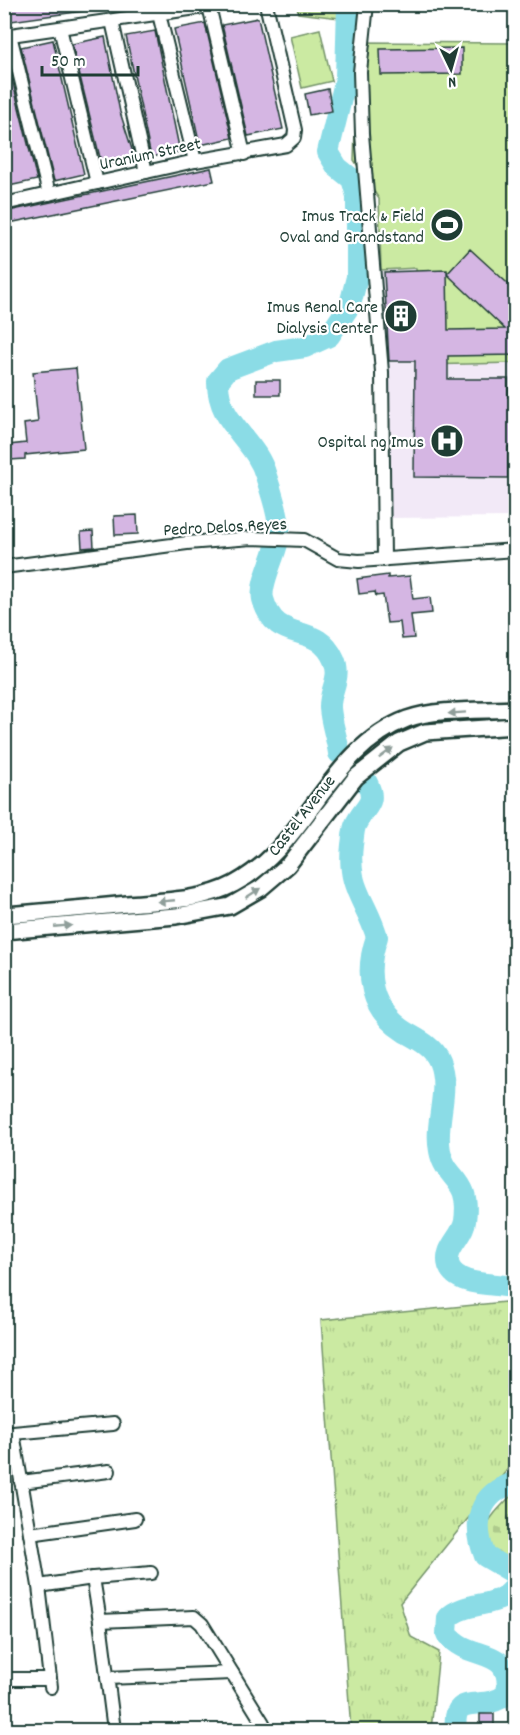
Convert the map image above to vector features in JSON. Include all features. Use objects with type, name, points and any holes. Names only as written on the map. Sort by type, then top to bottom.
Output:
[{"type":"street","points":[[49,194],[7,36],[224,4]]},
{"type":"street","name":"Uranium Street","points":[[4,204],[195,161],[286,145],[294,138],[295,130],[266,4]]},
{"type":"street","points":[[367,4],[360,72],[362,134],[382,372],[384,560]]},
{"type":"street","points":[[209,6],[244,154]]},
{"type":"street","points":[[159,14],[195,161]]},
{"type":"street","points":[[112,21],[146,172]]},
{"type":"street","points":[[60,28],[97,183]]},
{"type":"street","name":"Pedro Delos Reyes","points":[[4,567],[187,543],[268,538],[291,538],[318,546],[338,559],[384,560],[516,550]]},
{"type":"street","name":"Castel Avenue","points":[[4,915],[183,900],[220,890],[249,875],[289,841],[342,768],[394,725],[423,715],[516,709]]},
{"type":"street","name":"Castel Avenue","points":[[4,931],[194,914],[230,906],[261,888],[288,865],[356,777],[399,743],[425,732],[516,726]]},
{"type":"street","points":[[4,1679],[50,1683],[39,1586],[21,1482],[9,1434],[113,1424]]},
{"type":"street","points":[[21,1482],[109,1472]]},
{"type":"street","points":[[30,1534],[135,1519]]},
{"type":"street","points":[[39,1586],[150,1573]]},
{"type":"street","points":[[93,1578],[114,1731]]},
{"type":"street","points":[[100,1621],[194,1617],[202,1624],[263,1723],[262,1728],[256,1731]]},
{"type":"street","points":[[108,1678],[232,1673]]},
{"type":"shaded area","name":"Ospital ng Imus","points":[[416,267],[419,364],[515,363],[515,517],[378,518],[381,270]]},
{"type":"green space","points":[[297,4],[358,5],[356,20],[298,13]]},
{"type":"green space","points":[[320,29],[332,81],[302,88],[290,36]]},
{"type":"green space","name":"Imus Track & Field Oval and Grandstand","points":[[358,42],[515,43],[515,363],[419,365],[416,268],[381,270],[379,199],[354,160]]},
{"type":"green space","points":[[505,1302],[515,1308],[515,1460],[400,1603],[411,1637],[439,1652],[431,1730],[351,1730],[321,1320]]},
{"type":"green space","points":[[515,1492],[515,1570],[489,1551],[484,1532],[494,1513]]},
{"type":"building","points":[[4,4],[83,4],[83,11],[4,22]]},
{"type":"building","points":[[258,18],[283,129],[248,136],[222,25]]},
{"type":"building","points":[[205,23],[232,138],[200,145],[174,29]]},
{"type":"building","points":[[155,31],[180,152],[151,157],[126,36]]},
{"type":"building","points":[[105,37],[120,112],[135,159],[102,166],[72,44]]},
{"type":"building","points":[[53,40],[84,174],[54,181],[21,47]]},
{"type":"building","points":[[462,48],[462,74],[381,75],[380,49]]},
{"type":"building","points":[[4,51],[37,180],[4,187]]},
{"type":"building","points":[[328,89],[332,111],[309,115],[305,94]]},
{"type":"building","points":[[211,168],[214,181],[4,224],[4,212]]},
{"type":"building","points":[[470,249],[516,291],[516,355],[448,356],[448,379],[508,379],[508,397],[516,397],[516,446],[508,447],[508,478],[414,477],[415,361],[389,361],[384,272],[447,270],[447,274]],"holes":[[[447,274],[505,329],[448,330]]]},
{"type":"building","points":[[76,368],[84,449],[25,455],[25,459],[10,460],[9,445],[26,443],[24,424],[38,422],[33,372]]},
{"type":"building","points":[[256,380],[280,380],[280,395],[256,395]]},
{"type":"building","points":[[137,515],[138,534],[115,535],[114,516]]},
{"type":"building","points":[[93,531],[94,547],[82,548],[81,532]]},
{"type":"building","points":[[388,575],[388,578],[410,576],[413,599],[430,597],[432,613],[411,615],[414,638],[402,639],[400,622],[387,623],[383,595],[376,596],[375,592],[359,594],[357,579]]},
{"type":"building","points":[[480,1714],[494,1714],[494,1726],[480,1725]]},
{"type":"waterway","points":[[339,753],[330,708],[337,673],[334,660],[317,640],[286,629],[277,623],[269,614],[263,599],[264,583],[278,537],[278,517],[261,463],[224,409],[219,396],[218,381],[228,369],[276,351],[305,347],[329,336],[350,305],[357,277],[357,196],[352,179],[337,167],[328,152],[346,78],[348,4]]},
{"type":"waterway","points":[[366,781],[371,795],[368,805],[354,828],[352,873],[358,894],[377,937],[371,964],[371,978],[377,1002],[393,1023],[433,1051],[442,1072],[440,1151],[447,1169],[461,1187],[466,1206],[463,1227],[449,1254],[449,1266],[454,1273],[469,1281],[516,1288]]},
{"type":"waterway","points":[[516,1482],[493,1494],[481,1511],[479,1521],[481,1544],[485,1556],[514,1573],[516,1578]]},
{"type":"waterway","points":[[456,1730],[458,1710],[471,1704],[498,1700],[507,1694],[507,1678],[504,1668],[497,1661],[467,1649],[447,1634],[448,1618],[465,1608],[505,1597],[512,1591],[516,1582]]},
{"type":"place","name":"Imus Track & Field Oval and Grandstand","points":[[447,225]]},
{"type":"place","name":"Imus Renal Care Dialysis Center","points":[[401,316]]},
{"type":"place","name":"Ospital ng Imus","points":[[447,441]]}]
